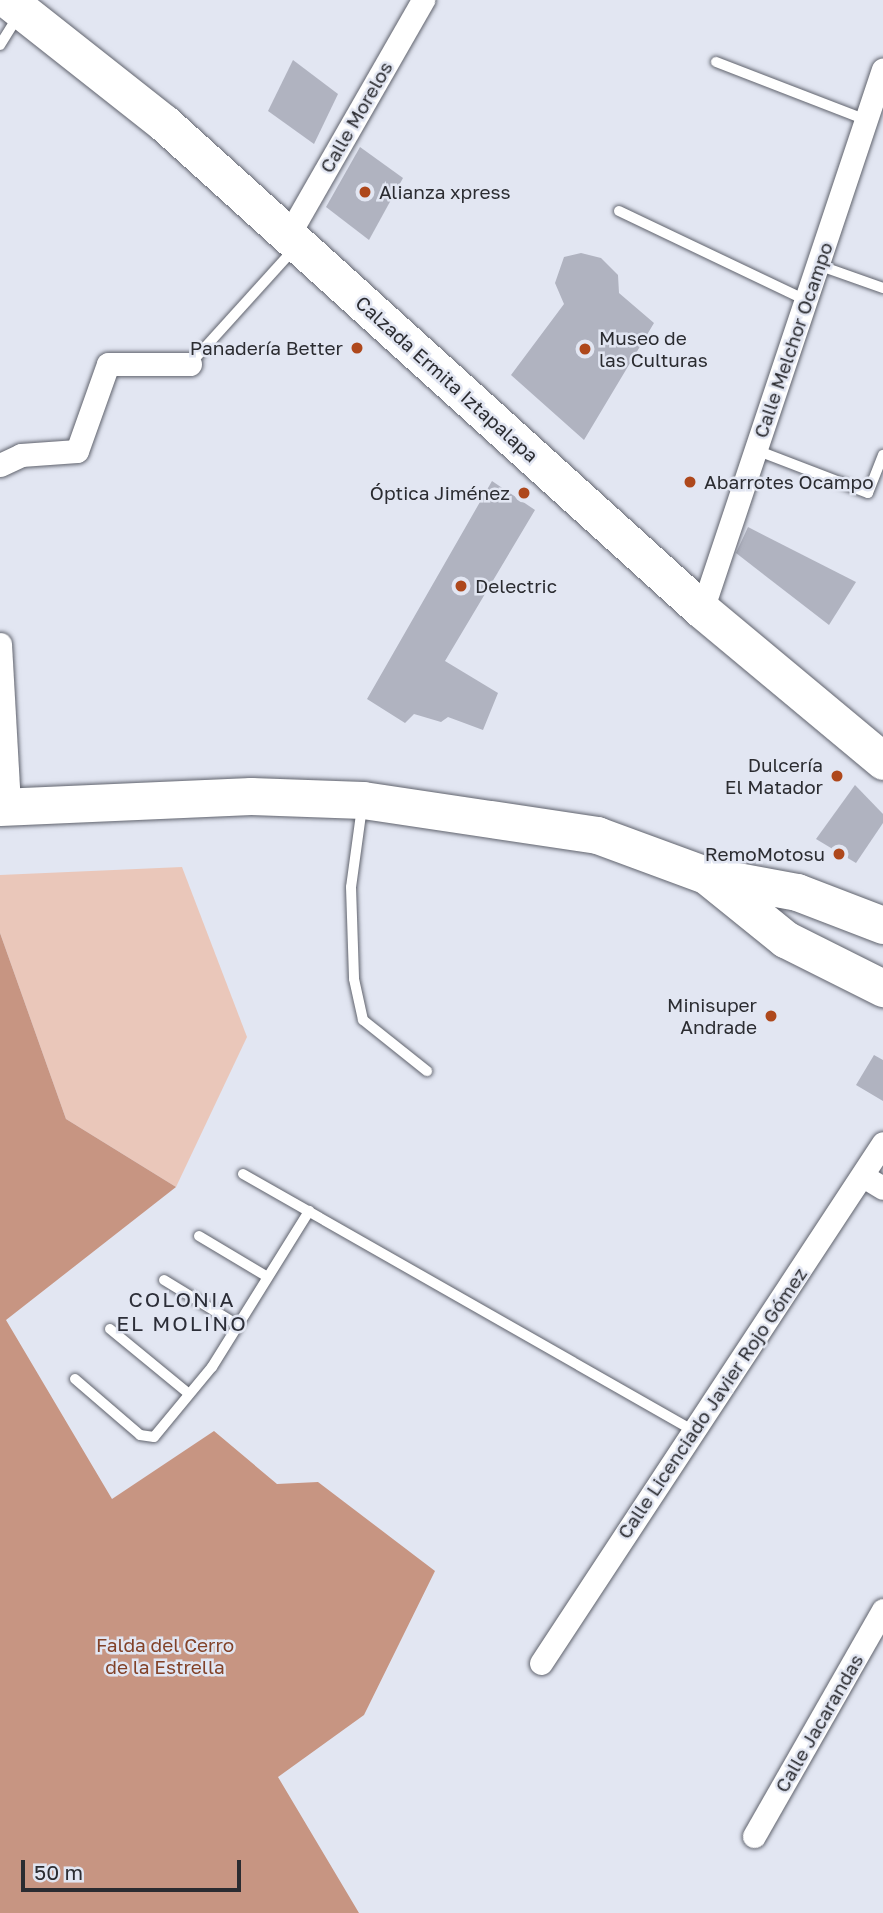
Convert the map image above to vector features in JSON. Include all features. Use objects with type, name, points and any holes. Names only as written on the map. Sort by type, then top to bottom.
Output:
[{"type":"main road","name":"Calzada Ermita Iztapalapa","points":[[16,5],[164,123],[702,610],[883,761]]},
{"type":"main road","points":[[5,807],[251,796],[363,800],[597,835],[706,875],[797,892],[883,925]]},
{"type":"main road","points":[[706,875],[785,939],[883,988]]},
{"type":"street","name":"Calle Morelos","points":[[294,239],[423,0]]},
{"type":"street","name":"Calle Melchor Ocampo","points":[[702,610],[883,69]]},
{"type":"street","points":[[0,464],[21,455],[77,451],[107,364],[190,364]]},
{"type":"street","points":[[0,644],[5,807]]},
{"type":"street","name":"Calle Licenciado Javier Rojo Gómez","points":[[541,1663],[883,1143]]},
{"type":"street","points":[[863,1176],[883,1188]]},
{"type":"street","name":"Calle Jacarandas","points":[[754,1836],[883,1610]]},
{"type":"lane","points":[[0,45],[16,5]]},
{"type":"lane","points":[[716,62],[866,120]]},
{"type":"lane","points":[[619,211],[806,300]]},
{"type":"lane","points":[[190,364],[294,239]]},
{"type":"lane","points":[[818,265],[883,288]]},
{"type":"lane","points":[[756,450],[868,493],[883,455]]},
{"type":"lane","points":[[363,800],[351,887],[354,979],[363,1020],[426,1071]]},
{"type":"lane","points":[[243,1174],[694,1431]]},
{"type":"lane","points":[[75,1379],[140,1435],[154,1437],[212,1367],[236,1324],[309,1211]]},
{"type":"lane","points":[[199,1236],[267,1276]]},
{"type":"lane","points":[[164,1280],[236,1324]]},
{"type":"lane","points":[[110,1329],[189,1394]]},
{"type":"shaded area","points":[[182,867],[247,1037],[176,1187],[66,1119],[0,933],[0,875]]},
{"type":"green space","name":"Falda del Cerro de la Estrella","points":[[0,933],[66,1119],[176,1187],[6,1320],[112,1499],[214,1431],[277,1484],[318,1482],[435,1571],[364,1715],[278,1777],[359,1913],[0,1913]]},
{"type":"building","points":[[293,60],[338,94],[314,144],[268,111]]},
{"type":"building","name":"Alianza xpress","points":[[360,147],[403,178],[369,240],[326,207]]},
{"type":"building","name":"Museo de las Culturas","points":[[581,253],[601,258],[618,275],[619,293],[654,323],[584,440],[511,375],[564,304],[555,283],[564,257]]},
{"type":"building","name":"Delectric","points":[[492,481],[535,510],[445,661],[498,693],[483,730],[448,717],[441,722],[414,714],[405,723],[367,699]]},
{"type":"building","points":[[748,527],[856,582],[829,625],[736,553]]},
{"type":"building","points":[[855,785],[883,814],[883,823],[856,863],[816,839]]},
{"type":"building","points":[[874,1055],[883,1060],[883,1101],[856,1085]]},
{"type":"place","name":"Alianza xpress","points":[[365,192]]},
{"type":"place","name":"Panadería Better","points":[[357,348]]},
{"type":"place","name":"Museo de las Culturas","points":[[585,349]]},
{"type":"place","name":"Abarrotes Ocampo","points":[[690,482]]},
{"type":"place","name":"Óptica Jiménez","points":[[524,493]]},
{"type":"place","name":"Delectric","points":[[461,586]]},
{"type":"place","name":"Dulcería El Matador","points":[[837,776]]},
{"type":"place","name":"RemoMotosu","points":[[839,854]]},
{"type":"place","name":"Minisuper Andrade","points":[[771,1016]]},
{"type":"district","name":"COLONIA EL MOLINO","points":[[182,1311]]}]
